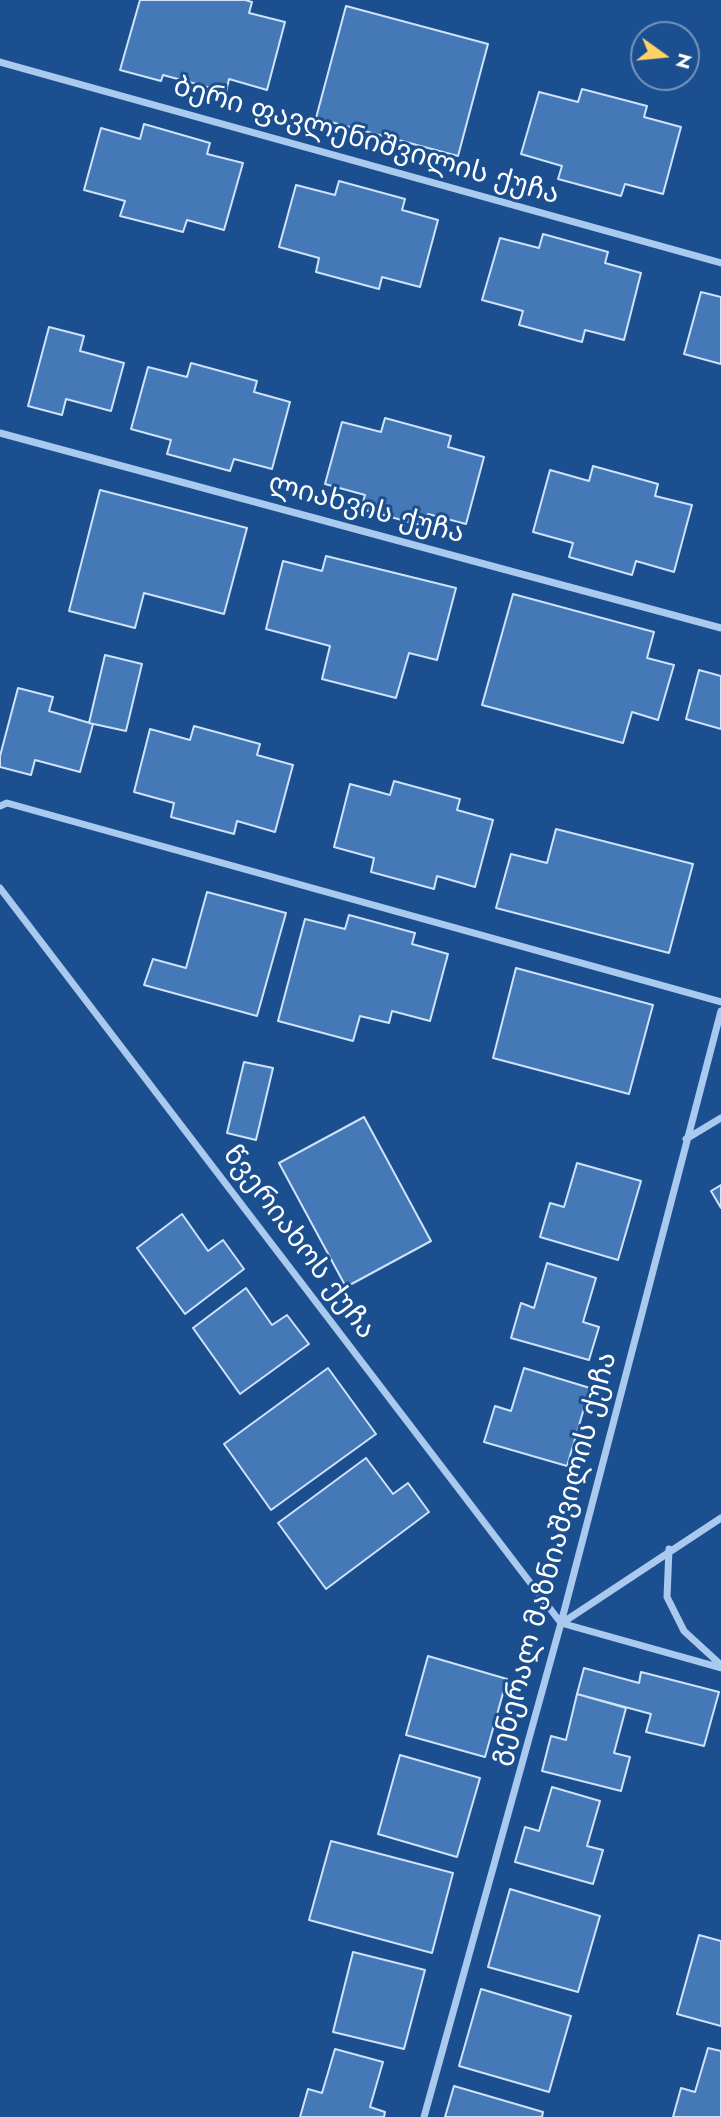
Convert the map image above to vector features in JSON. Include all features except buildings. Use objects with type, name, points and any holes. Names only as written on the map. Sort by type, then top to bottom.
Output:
[{"type":"street","name":"ბერი ფავლენიშვილის ქუჩა","points":[[0,62],[721,263]]},
{"type":"street","name":"ლიახვის ქუჩა","points":[[0,433],[721,628]]},
{"type":"street","points":[[0,806],[7,803],[721,1002]]},
{"type":"street","name":"წვერიახოს ქუჩა","points":[[0,888],[561,1623]]},
{"type":"street","name":"გენერალ მაზნიაშვილის ქუჩა","points":[[424,2117],[561,1623],[721,1011]]},
{"type":"street","points":[[686,1139],[721,1118]]},
{"type":"street","points":[[561,1623],[669,1549],[721,1518]]},
{"type":"street","points":[[669,1549],[667,1597],[684,1630],[721,1667]]},
{"type":"street","points":[[561,1623],[721,1667]]}]
